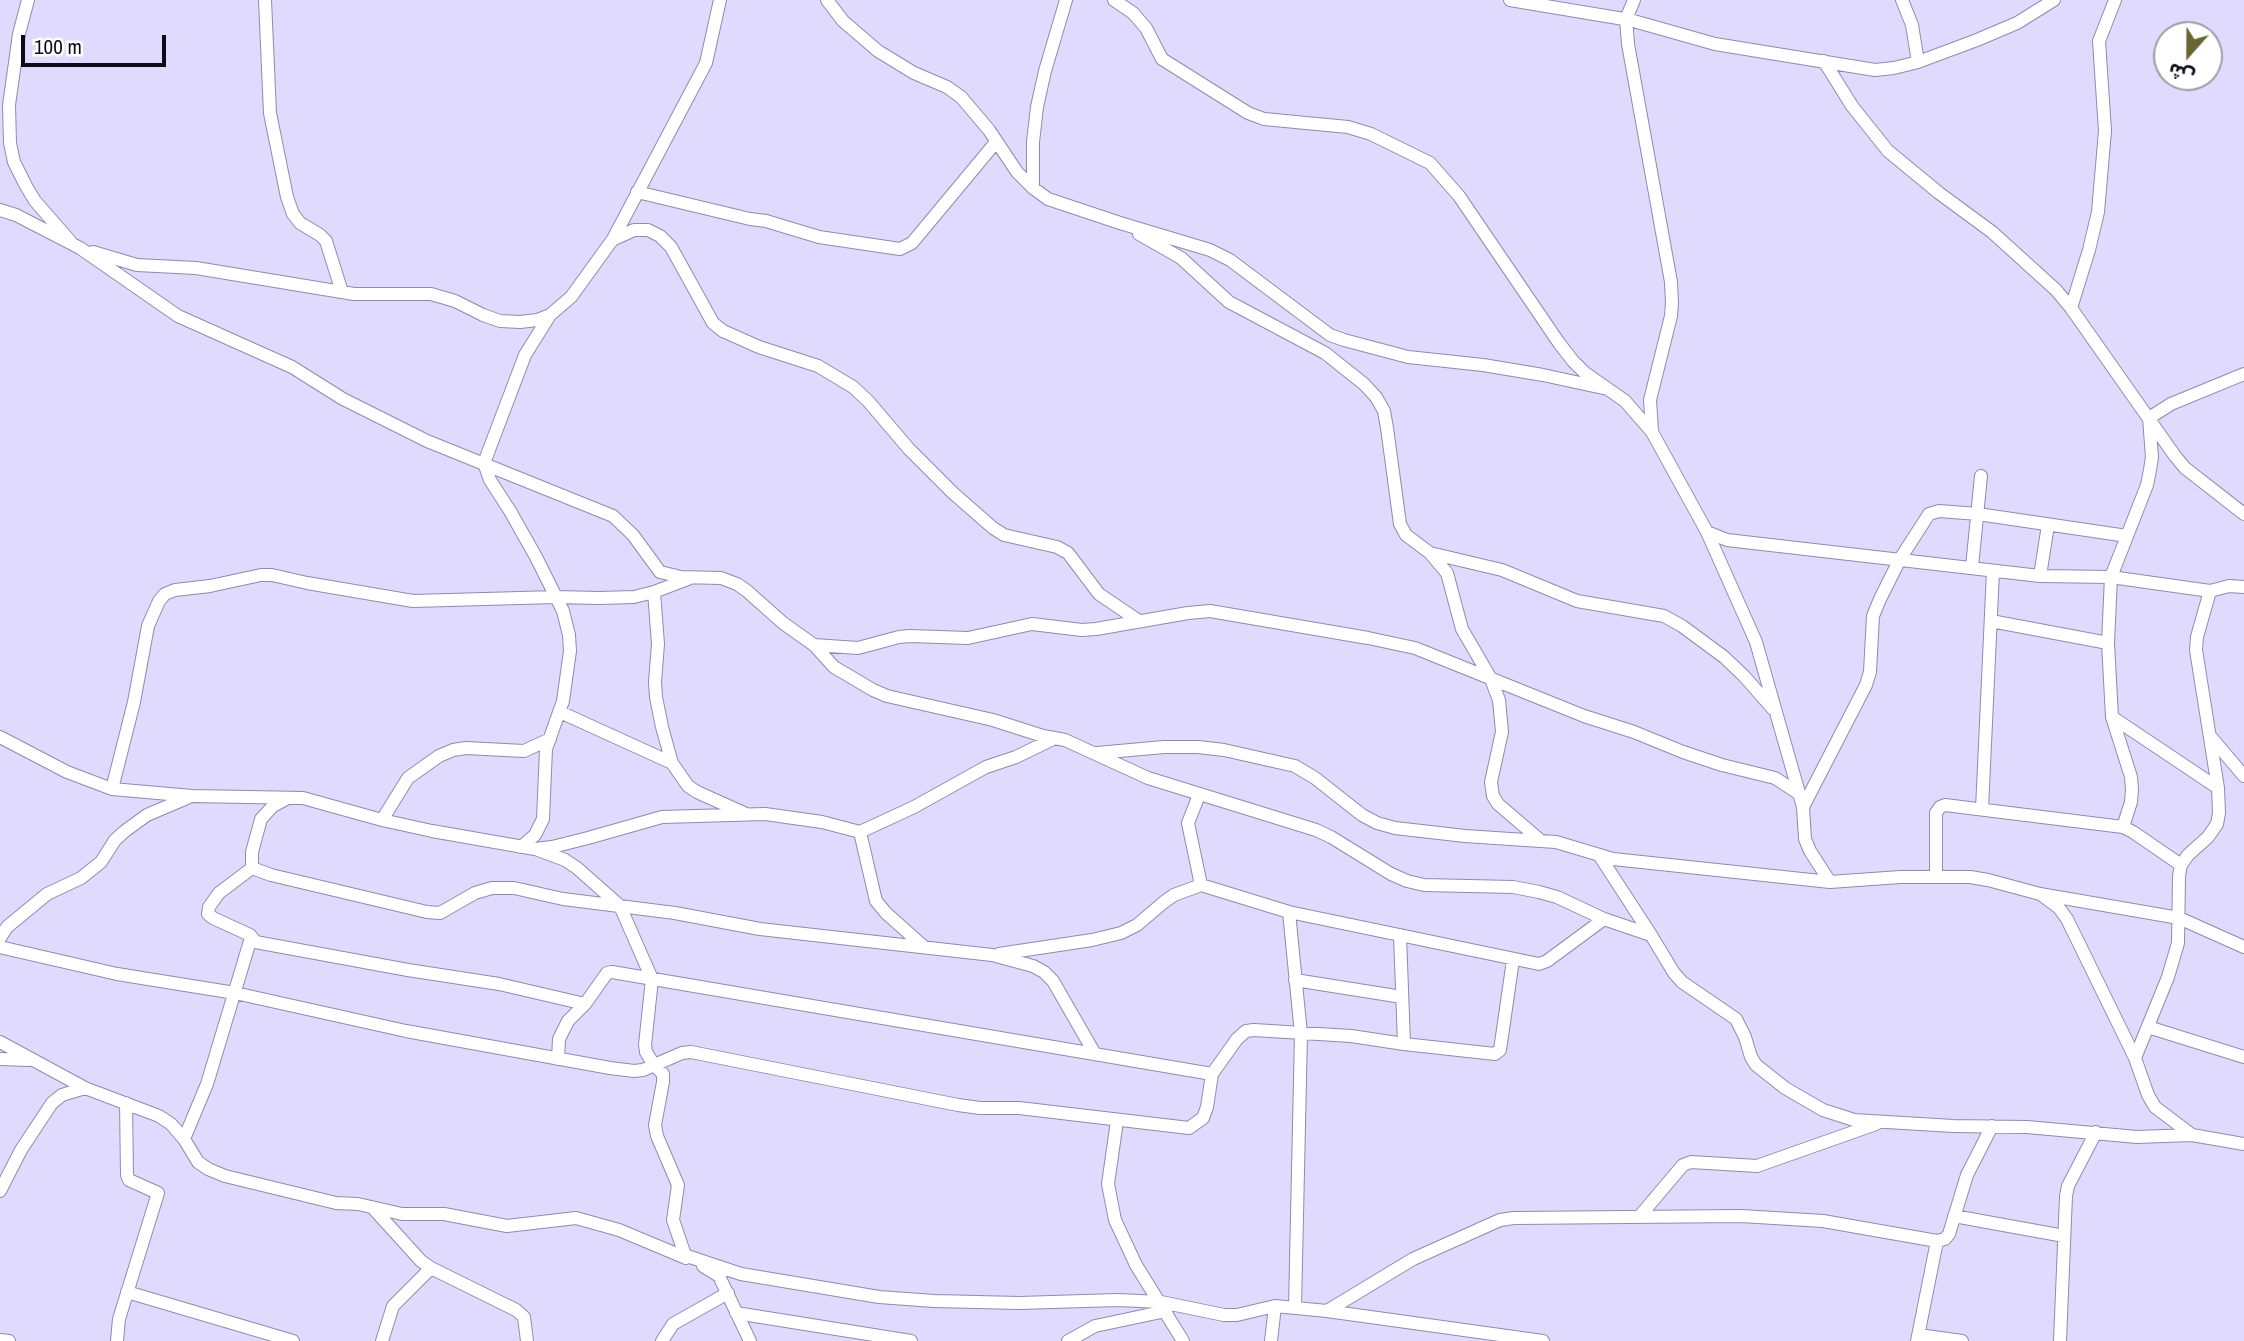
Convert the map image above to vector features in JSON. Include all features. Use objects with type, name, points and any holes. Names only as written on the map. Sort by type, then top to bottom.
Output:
[{"type":"street","points":[[38,0],[27,6],[19,34],[9,105],[10,144],[14,162],[36,201],[76,246],[137,265],[196,268],[342,292],[379,295],[431,294],[455,301],[500,321],[537,320],[550,315]]},
{"type":"street","points":[[265,0],[270,113],[287,197],[293,214],[300,223],[326,241],[342,292]]},
{"type":"street","points":[[521,847],[541,827],[546,756],[565,692],[570,651],[569,635],[563,611],[510,511],[490,480],[484,463],[534,337],[550,315],[571,298],[614,239],[706,63],[720,0]]},
{"type":"street","points":[[827,0],[843,20],[878,51],[961,97],[989,130],[1017,172],[1033,188],[1060,204],[1189,242],[1230,260],[1330,335],[1344,340],[1408,357],[1483,365],[1611,390]]},
{"type":"street","points":[[1033,188],[1033,142],[1037,107],[1066,0]]},
{"type":"street","points":[[1114,0],[1133,13],[1146,28],[1162,59],[1248,113],[1271,120],[1348,127],[1371,134],[1430,163],[1459,196],[1559,343],[1585,373],[1626,401],[1653,432],[1707,533],[1756,642],[1803,807],[1805,839],[1830,882]]},
{"type":"street","points":[[1510,0],[1626,19],[1700,40],[1875,70],[1918,62],[2017,23],[2054,0]]},
{"type":"street","points":[[1634,0],[1626,19],[1648,163],[1671,282],[1671,316],[1650,400],[1653,432]]},
{"type":"street","points":[[1902,0],[1912,25],[1918,62]]},
{"type":"street","points":[[2071,308],[2098,212],[2105,131],[2099,41],[2115,0]]},
{"type":"street","points":[[1824,61],[1852,106],[1888,151],[1992,232],[2056,290],[2185,468],[2244,514]]},
{"type":"street","points":[[0,130],[9,105]]},
{"type":"street","points":[[637,192],[766,221],[819,237],[900,249],[912,243],[996,142]]},
{"type":"street","points":[[0,210],[16,215],[76,246],[178,316],[292,367],[343,399],[427,441],[613,516],[634,535],[660,572],[681,577],[721,578],[737,584],[782,623],[814,645],[846,676],[887,696],[993,719],[1053,739],[1065,740],[1148,778],[1316,830],[1407,881],[1424,885],[1513,887],[1539,891],[1604,919],[1651,935]]},
{"type":"street","points":[[1120,223],[1181,258],[1229,302],[1325,353],[1376,397],[1384,411],[1400,524],[1406,535],[1430,553],[1447,573],[1462,629],[1491,679],[1499,700],[1502,732],[1491,782],[1493,796],[1498,804],[1541,841]]},
{"type":"street","points":[[614,239],[634,230],[648,230],[660,236],[671,247],[713,323],[723,331],[759,347],[818,366],[853,387],[909,449],[993,528],[1003,535],[1057,547],[1068,553],[1099,594],[1139,621]]},
{"type":"street","points":[[2149,418],[2171,404],[2244,374]]},
{"type":"street","points":[[2123,827],[2131,802],[2131,777],[2112,717],[2108,643],[2111,577],[2147,485],[2152,457],[2149,418]]},
{"type":"street","points":[[1972,567],[1981,476]]},
{"type":"street","points":[[1803,807],[1866,685],[1870,672],[1873,616],[1880,599],[1900,559],[1929,514],[1939,511],[1978,514],[2127,536]]},
{"type":"street","points":[[2040,576],[2048,524]]},
{"type":"street","points":[[1707,533],[1727,540],[2040,576],[2111,577],[2210,591],[2229,586],[2244,587]]},
{"type":"street","points":[[1430,553],[1502,570],[1577,601],[1664,616],[1724,657],[1776,712]]},
{"type":"street","points":[[1982,809],[1993,570]]},
{"type":"street","points":[[112,789],[134,702],[148,626],[159,601],[165,594],[175,590],[272,575],[413,601],[618,598],[654,592],[694,577]]},
{"type":"street","points":[[2135,1058],[2178,943],[2179,876],[2182,865],[2188,855],[2208,837],[2217,824],[2219,813],[2218,788],[2196,650],[2210,591]]},
{"type":"street","points":[[654,592],[658,644],[656,697],[672,763],[688,786],[747,815]]},
{"type":"street","points":[[814,645],[858,648],[899,636],[957,639],[1032,624],[1082,630],[1210,611],[1415,648],[1584,716],[1695,756],[1775,778],[1798,793]]},
{"type":"street","points":[[1991,621],[2108,643]]},
{"type":"street","points":[[559,712],[672,763]]},
{"type":"street","points":[[2112,717],[2218,788]]},
{"type":"street","points":[[2209,734],[2244,776]]},
{"type":"street","points":[[382,820],[408,778],[439,756],[466,748],[524,751],[550,739]]},
{"type":"street","points":[[535,849],[588,838],[662,817],[765,814],[822,822],[860,832],[924,802],[986,766],[1016,757],[1053,739]]},
{"type":"street","points":[[2,741],[67,772],[112,789],[132,793],[192,796],[290,797],[432,831],[535,849],[565,860],[577,868],[620,906],[652,979],[645,1045],[654,1065],[663,1074],[655,1125],[678,1185],[673,1220],[687,1257],[719,1276],[750,1341]]},
{"type":"street","points":[[1094,754],[1164,747],[1224,750],[1295,766],[1315,778],[1362,815],[1395,828],[1556,842],[1631,861],[1830,882],[1899,877],[1970,877],[2040,894],[2179,918],[2244,947]]},
{"type":"street","points":[[1199,795],[1188,823],[1201,885]]},
{"type":"street","points":[[0,938],[8,927],[47,894],[81,878],[100,862],[125,831],[147,815],[192,796]]},
{"type":"street","points":[[252,869],[252,852],[261,819],[273,806],[290,797]]},
{"type":"street","points":[[1936,877],[1936,813],[1945,804],[2123,827],[2182,865]]},
{"type":"street","points":[[860,832],[876,901],[924,947]]},
{"type":"street","points":[[1599,855],[1674,973],[1682,982],[1736,1019],[1751,1057],[1766,1074],[1823,1110],[1854,1120],[1953,1126],[2027,1126],[2137,1137],[2192,1135],[2244,1144]]},
{"type":"street","points":[[252,869],[427,912],[440,913],[475,893],[492,888],[514,888],[563,899],[760,929],[992,955],[1033,966],[1044,972],[1053,981],[1095,1054]]},
{"type":"street","points":[[184,1139],[207,1084],[250,941],[254,940],[250,935],[213,918],[208,914],[208,907],[219,892],[252,869]]},
{"type":"street","points":[[992,955],[1121,933],[1137,925],[1174,895],[1201,885],[1289,912],[1539,964],[1548,961],[1604,919]]},
{"type":"street","points":[[2040,894],[2059,908],[2067,919],[2135,1058],[2155,1107],[2192,1135]]},
{"type":"street","points":[[1289,912],[1301,1034],[1295,1307]]},
{"type":"street","points":[[1400,935],[1404,1045]]},
{"type":"street","points":[[250,941],[499,984],[585,1004]]},
{"type":"street","points":[[0,947],[117,974],[235,993],[406,1031],[634,1071],[691,1052],[958,1105],[1019,1108],[1189,1128],[1203,1118],[1208,1107],[1212,1074],[1246,1031],[1351,1037],[1495,1054],[1500,1049],[1513,960]]},
{"type":"street","points":[[558,1059],[562,1032],[568,1021],[585,1004],[607,974],[612,972],[1212,1074]]},
{"type":"street","points":[[1295,980],[1402,997]]},
{"type":"street","points":[[2148,1027],[2244,1057]]},
{"type":"street","points":[[0,1042],[85,1088],[159,1116],[171,1124],[198,1162],[208,1169],[225,1176],[336,1203],[402,1214],[444,1214],[507,1226],[576,1218],[619,1230],[687,1257],[741,1274],[879,1297],[1019,1303],[1101,1299],[1224,1315],[1237,1315],[1275,1306],[1295,1307],[1492,1338],[1543,1341]]},
{"type":"street","points":[[0,1059],[33,1060]]},
{"type":"street","points":[[0,1191],[21,1150],[52,1103],[62,1095],[85,1088]]},
{"type":"street","points":[[117,1341],[119,1319],[158,1193],[129,1180],[127,1175],[126,1103]]},
{"type":"street","points":[[1117,1121],[1108,1184],[1113,1212],[1136,1265],[1183,1341]]},
{"type":"street","points":[[1639,1217],[1683,1165],[1691,1162],[1757,1166],[1883,1122]]},
{"type":"street","points":[[1327,1311],[1413,1259],[1500,1220],[1514,1218],[1741,1216],[1823,1221],[1937,1241],[1945,1239],[1967,1175],[1992,1126]]},
{"type":"street","points":[[2060,1341],[2068,1186],[2096,1132]]},
{"type":"street","points":[[372,1207],[411,1252],[431,1268],[516,1310],[524,1317],[527,1341]]},
{"type":"street","points":[[1954,1216],[2064,1236]]},
{"type":"street","points":[[1937,1241],[1918,1338],[1962,1341]]},
{"type":"street","points":[[382,1341],[393,1306],[431,1268]]},
{"type":"street","points":[[127,1292],[293,1341]]},
{"type":"street","points":[[663,1341],[673,1324],[728,1293]]},
{"type":"street","points":[[1271,1341],[1275,1306]]},
{"type":"street","points":[[1068,1341],[1095,1326],[1163,1307]]},
{"type":"street","points":[[736,1313],[911,1341]]},
{"type":"street","points":[[0,1340],[9,1341]]}]
